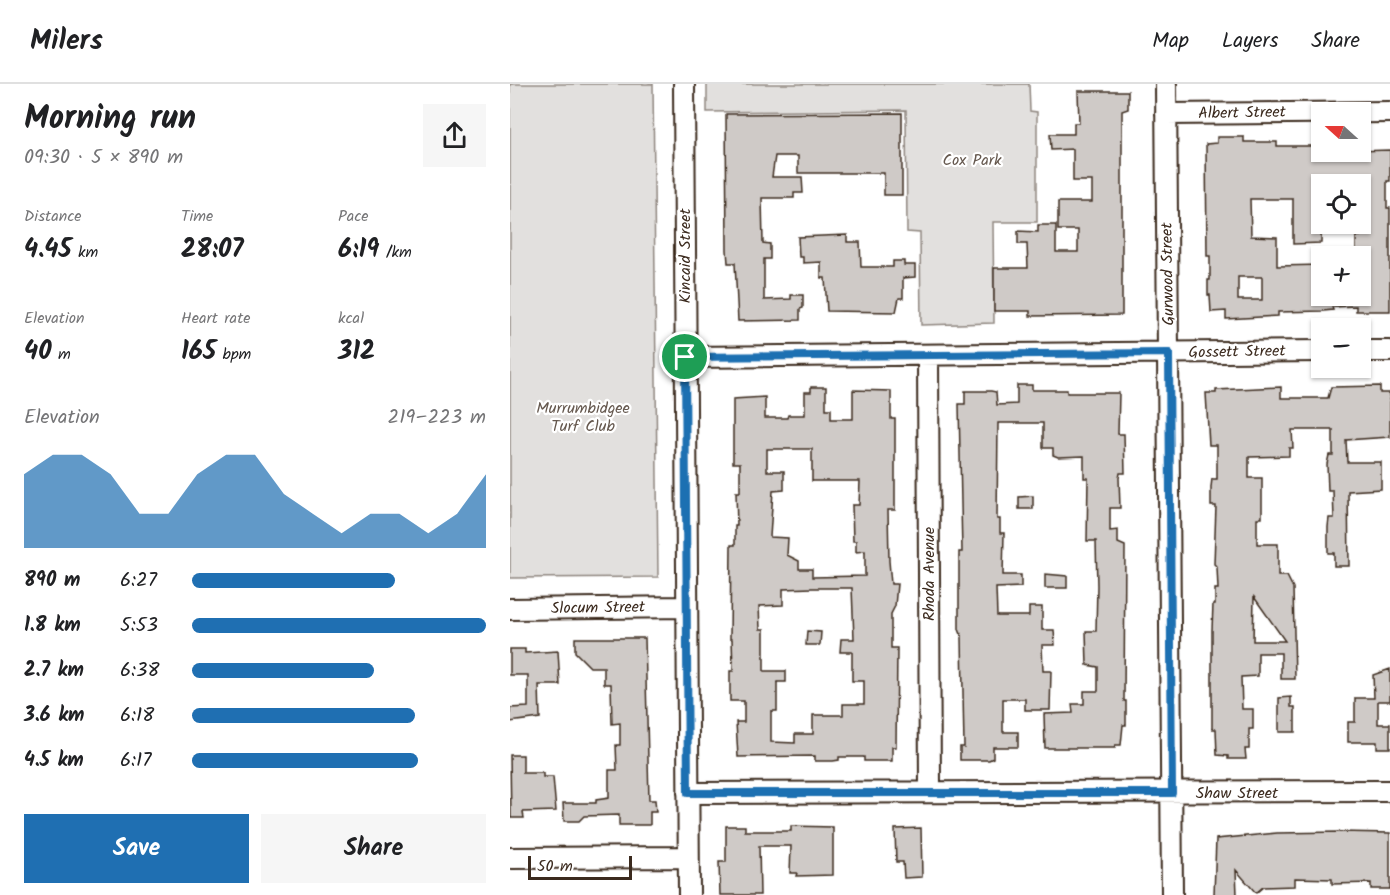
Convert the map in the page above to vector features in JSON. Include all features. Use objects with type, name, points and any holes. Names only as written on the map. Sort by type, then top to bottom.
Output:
[{"type":"street","name":"Kincaid Street","points":[[684,84],[689,895]]},
{"type":"street","name":"Gurwood Street","points":[[1166,84],[1172,895]]},
{"type":"street","name":"Albert Street","points":[[1166,114],[1390,112]]},
{"type":"street","name":"Gossett Street","points":[[685,357],[1311,351]]},
{"type":"street","points":[[1371,351],[1390,351]]},
{"type":"street","name":"Rhoda Avenue","points":[[928,356],[930,792]]},
{"type":"street","name":"Slocum Street","points":[[510,609],[687,607]]},
{"type":"street","name":"Shaw Street","points":[[688,793],[1390,791]]},
{"type":"street","points":[[510,858],[688,857]]},
{"type":"green space","name":"Murrumbidgee Turf Club","points":[[510,84],[653,84],[658,577],[510,578]]},
{"type":"green space","name":"Cox Park","points":[[707,84],[1029,84],[1030,111],[1037,112],[1037,222],[993,222],[994,323],[921,325],[920,233],[907,232],[906,110],[707,112]]},
{"type":"building","points":[[1078,91],[1128,91],[1128,109],[1122,111],[1122,315],[1030,316],[1030,311],[994,311],[994,268],[1028,268],[1027,244],[1018,244],[1018,231],[1038,232],[1038,225],[1056,225],[1056,252],[1078,252],[1078,230],[1058,230],[1058,202],[1092,202],[1092,181],[1073,181],[1073,149],[1051,150],[1050,134],[1074,134],[1074,123],[1079,123]]},
{"type":"building","points":[[902,113],[902,195],[884,195],[884,173],[798,173],[798,156],[775,156],[772,177],[802,177],[803,193],[794,193],[794,198],[762,198],[763,243],[770,244],[770,259],[764,259],[764,300],[791,299],[791,295],[803,295],[803,308],[800,309],[800,320],[738,321],[735,263],[728,263],[727,250],[726,114]]},
{"type":"building","points":[[1217,137],[1244,137],[1244,142],[1277,142],[1277,146],[1311,146],[1311,162],[1371,162],[1371,151],[1390,150],[1387,208],[1390,208],[1390,311],[1356,311],[1356,306],[1332,307],[1333,310],[1278,312],[1278,316],[1226,319],[1226,311],[1211,312],[1210,295],[1208,295],[1210,256],[1207,256],[1206,144],[1217,143]],"holes":[[[1311,174],[1371,174],[1371,234],[1356,236],[1356,246],[1371,246],[1371,306],[1311,306],[1311,265],[1277,266],[1277,237],[1251,236],[1250,199],[1293,199],[1293,244],[1321,243],[1321,234],[1311,234]],[[1238,277],[1262,277],[1262,300],[1238,300]]]},
{"type":"building","points":[[847,235],[847,242],[860,242],[861,267],[893,267],[893,261],[904,261],[904,265],[915,265],[915,277],[903,278],[903,298],[899,298],[896,312],[827,311],[825,278],[821,278],[821,262],[803,263],[803,257],[799,257],[798,237]]},
{"type":"building","points":[[1017,385],[1032,385],[1032,390],[1067,390],[1067,393],[1119,393],[1118,434],[1124,434],[1125,473],[1120,473],[1119,478],[1120,508],[1110,508],[1110,531],[1118,530],[1118,543],[1125,546],[1124,701],[1126,701],[1126,725],[1123,725],[1121,745],[1115,745],[1115,748],[1045,748],[1044,714],[1073,713],[1072,704],[1084,704],[1084,691],[1098,691],[1098,667],[1087,665],[1086,631],[1096,631],[1097,586],[1096,541],[1087,541],[1088,478],[1084,478],[1084,456],[1058,457],[1053,455],[1053,448],[1043,448],[1043,423],[998,423],[997,519],[1000,519],[1000,533],[1004,533],[1003,575],[1021,575],[1021,587],[996,588],[997,616],[1029,616],[1029,607],[1042,607],[1042,630],[1054,630],[1055,645],[1042,645],[1043,671],[1051,671],[1050,710],[1025,710],[1025,699],[1003,699],[1003,732],[1018,732],[1018,747],[993,747],[993,758],[989,760],[960,760],[960,747],[964,747],[962,637],[959,629],[959,552],[962,552],[959,404],[965,404],[965,391],[991,391],[996,392],[997,405],[1017,404]]},
{"type":"building","points":[[1380,386],[1380,393],[1390,393],[1390,437],[1346,440],[1347,462],[1381,462],[1381,489],[1348,491],[1349,566],[1334,566],[1334,553],[1328,553],[1329,518],[1334,518],[1333,491],[1328,491],[1327,464],[1329,455],[1333,455],[1333,430],[1292,430],[1293,448],[1289,448],[1289,456],[1249,457],[1249,478],[1262,478],[1262,518],[1257,518],[1257,544],[1278,544],[1278,576],[1287,576],[1293,588],[1295,679],[1281,679],[1281,653],[1258,653],[1258,676],[1241,677],[1242,709],[1253,709],[1253,729],[1249,729],[1249,749],[1245,749],[1246,759],[1228,759],[1228,756],[1217,755],[1216,729],[1212,729],[1213,604],[1215,604],[1215,589],[1218,589],[1217,567],[1214,564],[1216,506],[1211,506],[1211,487],[1212,479],[1217,479],[1217,445],[1209,445],[1206,393],[1216,393],[1216,390],[1281,387],[1281,398],[1328,398],[1331,387]],"holes":[[[1254,597],[1285,641],[1253,641]]]},
{"type":"building","points":[[811,387],[826,387],[826,409],[831,409],[831,419],[853,419],[853,390],[891,391],[891,419],[895,419],[895,510],[888,510],[889,561],[891,584],[897,584],[895,606],[891,614],[891,648],[897,648],[896,747],[892,747],[892,761],[864,761],[864,757],[839,757],[839,760],[833,761],[815,761],[815,756],[738,757],[736,722],[744,722],[744,701],[730,701],[730,671],[733,671],[732,639],[730,639],[731,545],[735,545],[735,526],[737,526],[736,492],[740,492],[740,463],[733,463],[733,399],[765,397],[765,418],[787,418],[788,415],[805,415],[805,392],[811,392]],"holes":[[[767,449],[812,449],[812,481],[860,481],[859,505],[852,505],[853,541],[856,541],[856,552],[865,551],[865,576],[812,577],[812,569],[799,569],[799,561],[787,555],[788,538],[770,537],[773,491],[784,490],[784,471],[767,471]],[[852,588],[854,639],[841,639],[840,652],[852,652],[852,681],[864,681],[864,704],[843,704],[843,715],[813,715],[813,734],[795,734],[795,743],[771,742],[771,711],[777,711],[777,682],[786,682],[786,671],[764,671],[764,629],[760,629],[759,606],[783,605],[783,589]]]},
{"type":"building","points":[[1033,496],[1033,509],[1019,509],[1019,497]]},
{"type":"building","points":[[1045,574],[1067,576],[1067,588],[1045,588]]},
{"type":"building","points":[[807,631],[821,632],[820,645],[806,645]]},
{"type":"building","points":[[575,638],[645,638],[649,800],[655,800],[656,812],[650,812],[650,825],[619,825],[619,815],[584,816],[579,821],[564,821],[563,803],[596,803],[596,800],[609,798],[609,770],[617,770],[616,745],[620,745],[620,723],[612,724],[611,684],[604,684],[604,667],[590,667],[575,652]]},
{"type":"building","points":[[510,649],[525,649],[525,653],[558,651],[560,685],[539,685],[540,718],[510,722],[510,708],[528,707],[528,675],[510,675]]},
{"type":"building","points":[[1390,669],[1390,701],[1378,701],[1378,724],[1390,724],[1390,748],[1377,748],[1377,742],[1348,742],[1348,722],[1355,722],[1355,698],[1374,698],[1373,675]]},
{"type":"building","points":[[1291,697],[1291,707],[1295,707],[1295,732],[1279,732],[1279,698]]},
{"type":"building","points":[[510,755],[523,755],[523,773],[543,773],[543,777],[553,777],[556,811],[523,812],[524,818],[511,818]]},
{"type":"building","points":[[726,826],[745,826],[745,831],[791,831],[791,826],[833,827],[833,875],[796,876],[797,873],[790,873],[791,846],[759,846],[760,895],[720,895],[719,862],[726,862]]},
{"type":"building","points":[[921,828],[922,877],[904,878],[903,862],[896,862],[895,829]]},
{"type":"building","points":[[1277,833],[1390,833],[1390,889],[1371,889],[1371,883],[1332,884],[1332,879],[1295,878],[1295,886],[1263,887],[1256,893],[1236,870],[1237,895],[1214,895],[1216,839]]},
{"type":"route","points":[[1169,353],[1172,793],[688,793],[685,357],[1169,353]]}]
